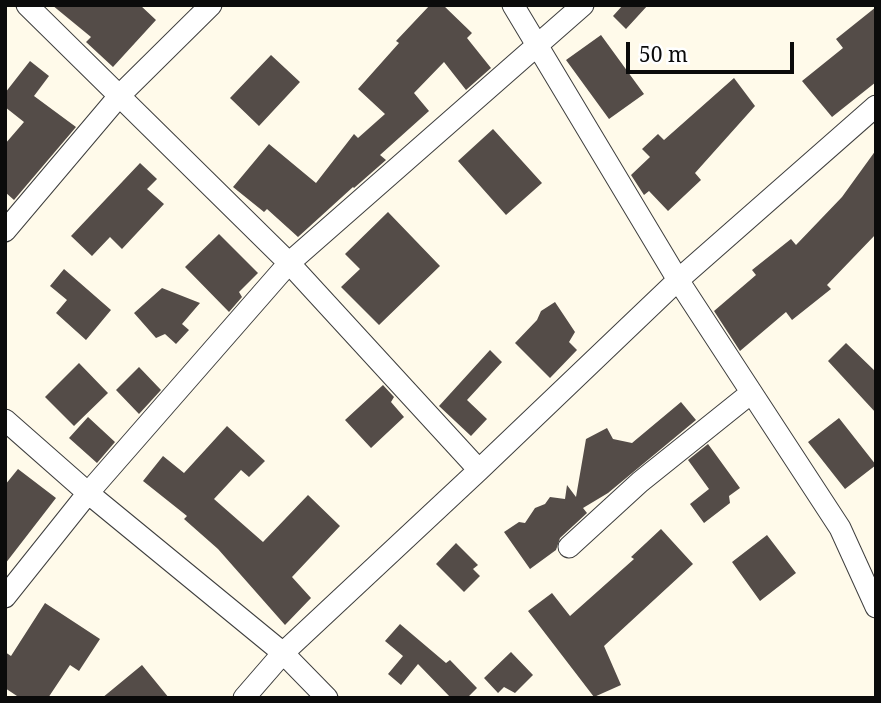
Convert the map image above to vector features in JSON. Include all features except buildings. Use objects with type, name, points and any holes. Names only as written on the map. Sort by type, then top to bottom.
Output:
[{"type":"street","points":[[27,5],[289,263],[479,470]]},
{"type":"street","points":[[5,231],[120,95],[211,5]]},
{"type":"street","points":[[513,5],[678,280],[840,528],[876,607]]},
{"type":"street","points":[[5,597],[88,493],[289,263],[583,5]]},
{"type":"street","points":[[244,698],[283,653],[678,280],[876,106]]},
{"type":"street","points":[[569,547],[640,482],[751,393]]},
{"type":"street","points":[[5,420],[88,493],[283,653],[327,698]]}]
